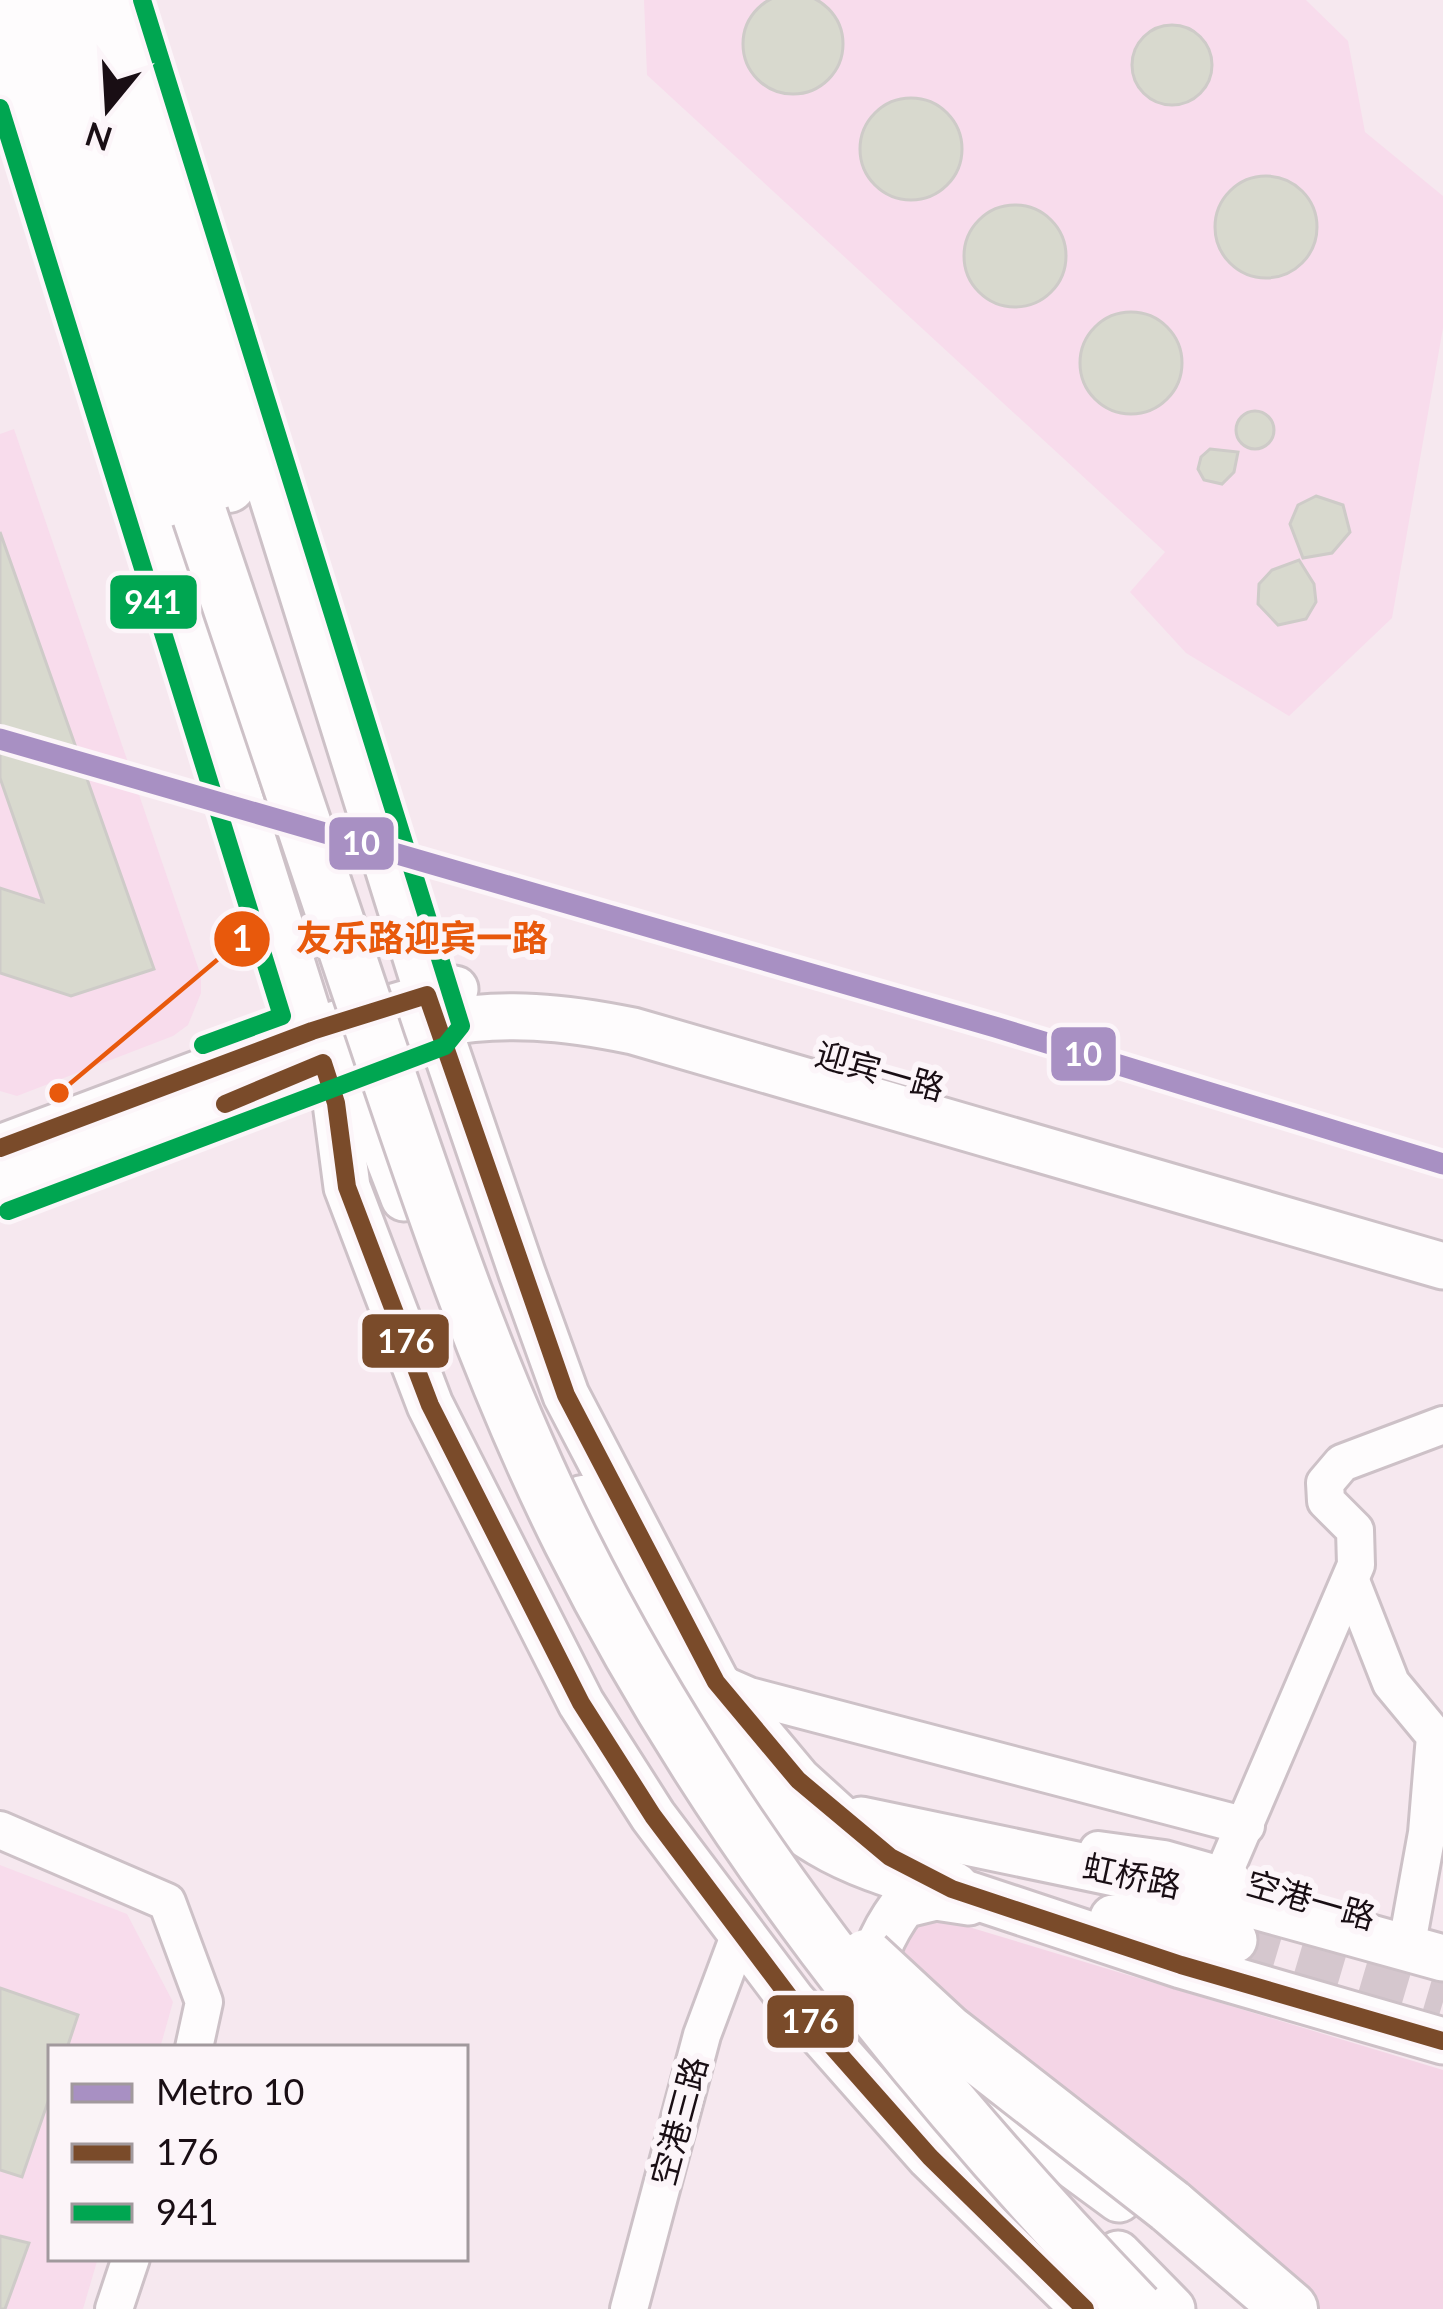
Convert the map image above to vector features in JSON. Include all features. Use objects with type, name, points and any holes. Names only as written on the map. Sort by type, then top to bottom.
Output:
[{"type":"highway","points":[[22,0],[53,207]]},
{"type":"highway","points":[[22,0],[217,510],[486,1277],[540,1414],[644,1625],[703,1723],[752,1784],[792,1819],[865,1860],[958,1867]]},
{"type":"highway","points":[[72,0],[217,510],[474,1317],[570,1539],[732,1820],[846,1979],[935,2087],[1136,2309]]},
{"type":"highway","points":[[644,1625],[743,1739],[810,1789]]},
{"type":"highway","points":[[674,1724],[824,1913],[889,1981],[1170,2206],[1290,2309]]},
{"type":"main road","name":"虹桥路","points":[[117,0],[432,1009],[566,1396],[716,1682],[810,1789],[890,1857],[1201,1891],[1432,1941]]},
{"type":"main road","points":[[0,20],[53,207],[333,1072],[486,1466],[604,1686],[761,1932],[834,2022],[935,2129],[1118,2309]]},
{"type":"main road","name":"迎宾一路","points":[[333,1072],[432,1009],[489,983],[562,986],[640,1002],[1443,1235]]},
{"type":"main road","name":"迎宾一路","points":[[432,1009],[559,1016],[633,1031],[1443,1266]]},
{"type":"main road","points":[[0,1148],[333,1072]]},
{"type":"main road","points":[[0,1189],[333,1072]]},
{"type":"main road","points":[[333,1072],[346,1187],[430,1405],[581,1703],[739,1936],[930,2157],[1085,2309]]},
{"type":"main road","points":[[333,1072],[498,1434],[572,1583],[667,1743],[749,1867],[788,1919],[1172,2309]]},
{"type":"main road","points":[[958,1867],[1234,1940]]},
{"type":"main road","name":"虹桥路","points":[[958,1867],[1014,1909],[1181,1965],[1443,2041]]},
{"type":"main road","points":[[1014,1909],[936,1897],[904,1905],[885,1930],[874,1985],[900,2035],[1261,2309]]},
{"type":"street","points":[[1223,1875],[1351,1581],[1358,1550],[1355,1530],[1325,1501],[1330,1472],[1383,1444],[1443,1425]]},
{"type":"street","points":[[1351,1581],[1391,1683],[1435,1736],[1432,1941]]},
{"type":"street","points":[[716,1682],[749,1696],[1246,1826]]},
{"type":"street","points":[[0,1830],[166,1902],[204,2002],[195,2045]]},
{"type":"street","name":"空港一路","points":[[958,1867],[1060,1844],[1164,1859],[1432,1941]]},
{"type":"street","name":"空港三路","points":[[629,2309],[702,2035],[739,1936]]},
{"type":"street","points":[[114,2309],[129,2261]]},
{"type":"shaded area","points":[[644,0],[1306,0],[1348,41],[1365,132],[1443,196],[1443,328],[1392,618],[1289,716],[1186,653],[1130,592],[1165,552],[647,75]]},
{"type":"shaded area","points":[[14,429],[201,976],[201,993],[188,1025],[173,1036],[17,1096],[0,1091],[0,434]]},
{"type":"shaded area","points":[[0,1865],[127,1914],[173,2002],[161,2045],[48,2045],[48,2261],[97,2261],[83,2309],[0,2309]]},
{"type":"shaded area","points":[[909,1909],[1443,2070],[1443,2309],[1314,2309],[892,1970]]},
{"type":"building","points":[[772,-1],[814,-1],[834,16],[842,34],[842,54],[834,72],[803,93],[783,93],[765,85],[744,54],[747,25]]},
{"type":"building","points":[[1172,25],[1200,37],[1212,65],[1200,93],[1172,105],[1144,93],[1132,65],[1144,37]]},
{"type":"building","points":[[911,98],[930,102],[947,113],[958,130],[962,149],[958,168],[947,185],[930,196],[911,200],[892,196],[875,185],[864,168],[860,149],[864,130],[875,113],[892,102]]},
{"type":"building","points":[[1266,176],[1285,180],[1302,191],[1313,208],[1317,227],[1313,246],[1302,263],[1285,274],[1266,278],[1247,274],[1230,263],[1219,246],[1215,227],[1219,208],[1230,191],[1247,180]]},
{"type":"building","points":[[1015,205],[1034,209],[1051,220],[1062,237],[1066,256],[1062,275],[1051,292],[1034,303],[1015,307],[996,303],[979,292],[968,275],[964,256],[968,237],[979,220],[996,209]]},
{"type":"building","points":[[1131,312],[1150,316],[1167,327],[1178,344],[1182,363],[1178,382],[1167,399],[1150,410],[1131,414],[1112,410],[1095,399],[1084,382],[1080,363],[1084,344],[1095,327],[1112,316]]},
{"type":"building","points":[[1255,411],[1268,417],[1274,430],[1268,443],[1255,449],[1242,443],[1236,430],[1242,417]]},
{"type":"building","points":[[1210,449],[1238,452],[1234,472],[1222,484],[1204,480],[1198,469],[1201,457]]},
{"type":"building","points":[[1316,496],[1343,505],[1350,532],[1332,553],[1303,558],[1290,524],[1298,505]]},
{"type":"building","points":[[0,532],[154,969],[71,996],[0,973],[0,888],[43,902],[0,778]]},
{"type":"building","points":[[1299,560],[1314,584],[1316,602],[1306,619],[1278,625],[1258,604],[1259,584],[1272,570]]},
{"type":"building","points":[[0,1988],[78,2015],[68,2045],[48,2045],[48,2102],[22,2177],[0,2170]]},
{"type":"building","points":[[0,2236],[29,2243],[5,2309],[0,2309]]},
{"type":"tunnel","points":[[1234,1940],[1443,2002]]},
{"type":"metro line","name":"10","points":[[0,739],[995,1027],[1443,1164]]},
{"type":"transit line","name":"941","points":[[8,1211],[445,1046],[461,1026],[142,0]]},
{"type":"transit line","name":"941","points":[[0,108],[282,1016],[203,1045]]},
{"type":"transit line","name":"176","points":[[0,1148],[312,1031],[427,995],[566,1395],[716,1682],[798,1780],[890,1857],[952,1889],[1181,1965],[1443,2041]]},
{"type":"transit line","name":"176","points":[[225,1104],[323,1063],[336,1103],[347,1187],[430,1405],[581,1703],[653,1816],[793,2002],[930,2157],[1085,2309]]},
{"type":"place","name":"友乐路迎宾一路","points":[[59,1093]]}]
